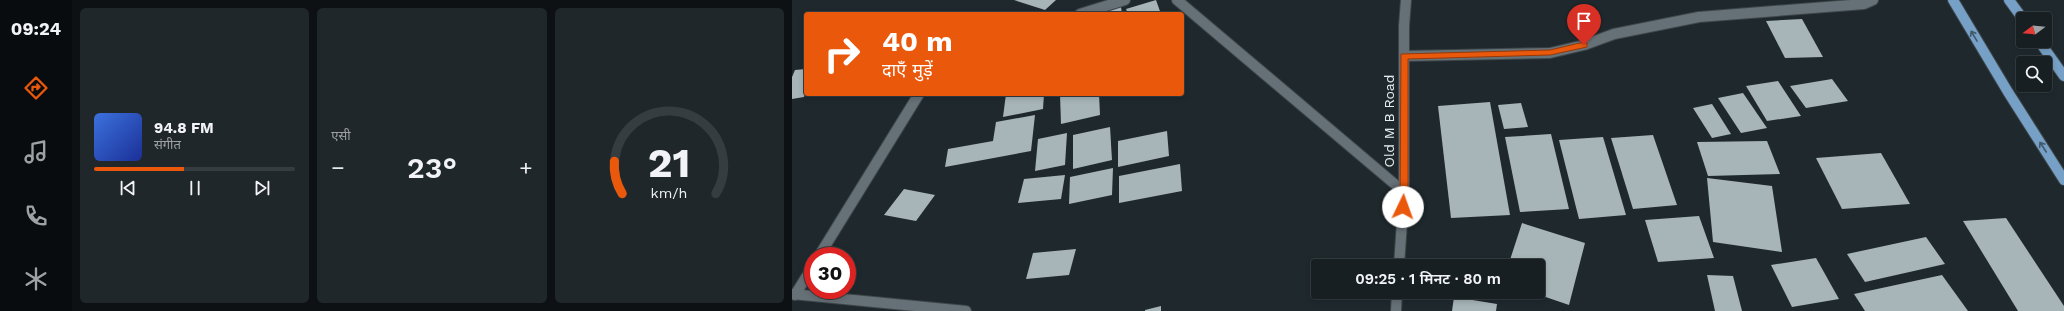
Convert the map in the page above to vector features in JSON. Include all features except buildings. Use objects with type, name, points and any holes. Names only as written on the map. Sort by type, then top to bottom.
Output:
[{"type":"main road","points":[[1953,0],[2008,92],[2064,180]]},
{"type":"main road","points":[[2009,0],[2018,12]]},
{"type":"main road","points":[[2044,48],[2064,76]]},
{"type":"street","points":[[1086,12],[1125,0]]},
{"type":"street","points":[[1176,0],[1404,192]]},
{"type":"street","name":"Old M B Road","points":[[1399,259],[1404,192],[1404,56],[1406,0]]},
{"type":"street","points":[[1404,56],[1550,52],[1584,45],[1614,34],[1699,17],[1864,4],[1873,0]]},
{"type":"street","points":[[825,247],[918,96]]},
{"type":"street","points":[[804,279],[794,294],[966,311]]},
{"type":"street","points":[[1396,311],[1397,299]]},
{"type":"route","points":[[1403,207],[1404,56],[1550,52],[1584,45]]}]
